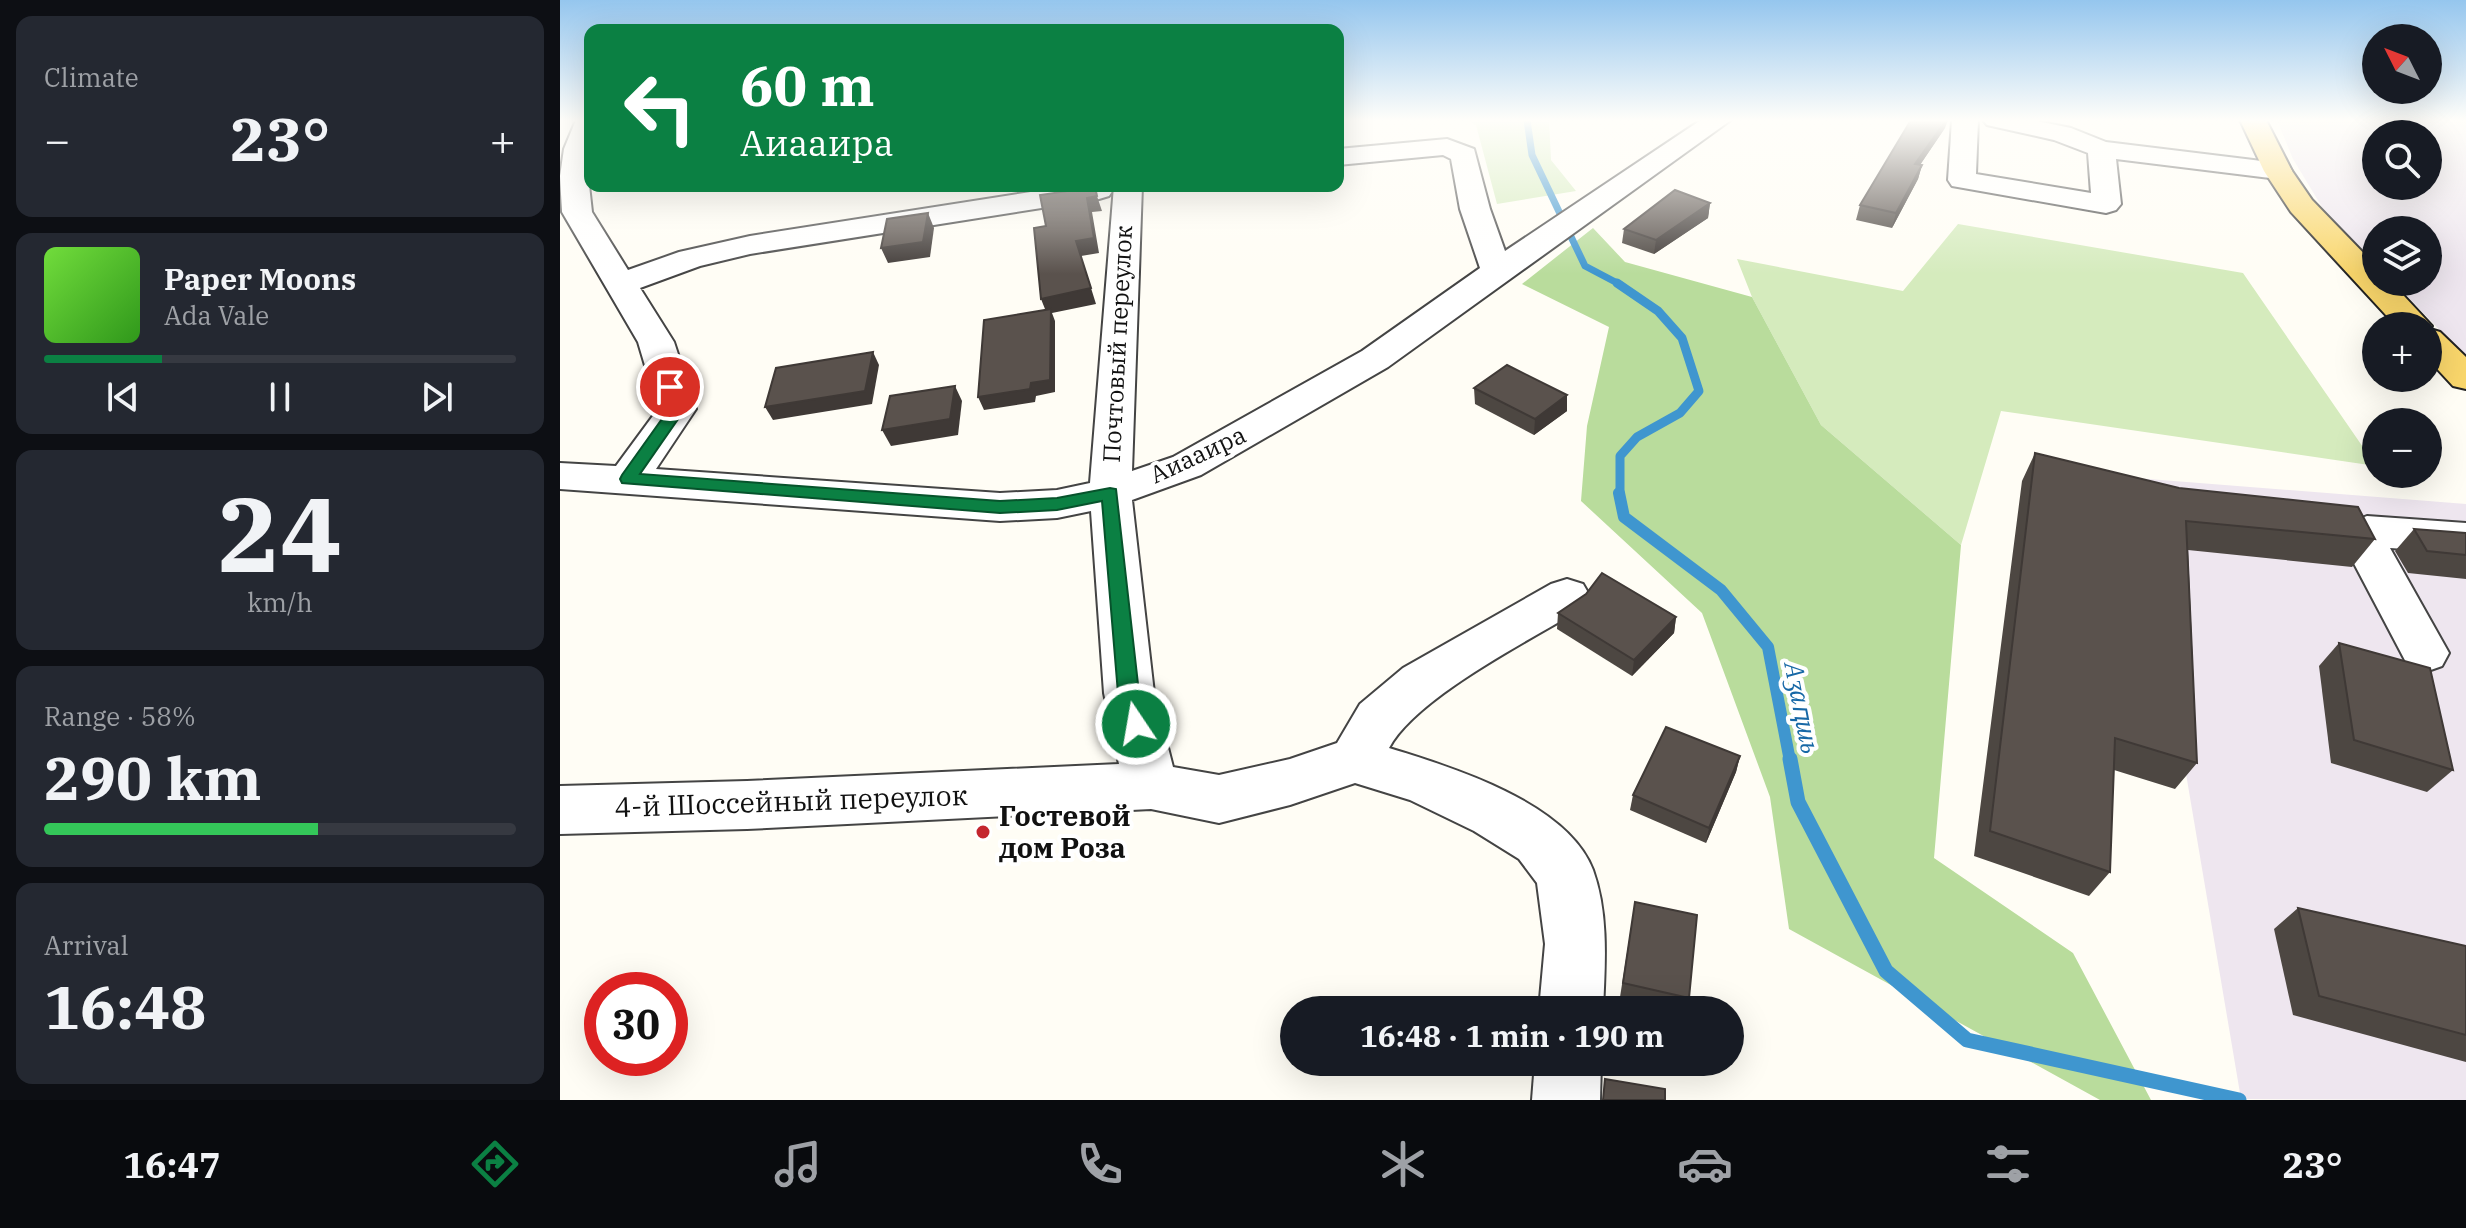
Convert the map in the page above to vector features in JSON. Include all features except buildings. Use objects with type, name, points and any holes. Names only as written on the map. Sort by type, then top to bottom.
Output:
[{"type":"main road","points":[[2278,171],[2301,206],[2401,312]]},
{"type":"main road","points":[[2442,353],[2466,378]]},
{"type":"street","points":[[575,171],[577,212],[656,342],[677,409],[628,479]]},
{"type":"street","points":[[1467,171],[1475,209],[1497,271]]},
{"type":"street","name":"Аиааира","points":[[560,476],[1000,507],[1057,504],[1110,493],[1187,466],[1285,413],[1375,359],[1644,171]]},
{"type":"street","points":[[1962,171],[1962,180],[2106,204],[2103,171]]},
{"type":"street","points":[[620,284],[690,259],[750,245],[1088,192]]},
{"type":"street","name":"Почтовый переулок","points":[[1126,192],[1110,493],[1129,693],[1151,786]]},
{"type":"street","points":[[2425,653],[2361,535],[2367,531],[2466,538]]},
{"type":"street","points":[[1567,596],[1421,682],[1378,719],[1355,760],[1425,782],[1494,814],[1539,841],[1565,873],[1575,944],[1572,996]]},
{"type":"street","name":"4-й Шоссейный переулок","points":[[560,810],[747,805],[1151,786],[1219,799],[1290,782],[1355,760]]},
{"type":"street","points":[[1566,1100],[1567,1076]]},
{"type":"shaded area","points":[[2300,171],[2362,171],[2362,200],[2442,200],[2442,171],[2466,171],[2466,358],[2442,333],[2442,312],[2422,312],[2407,296],[2442,296],[2442,216],[2362,216],[2362,249],[2322,207]]},
{"type":"shaded area","points":[[2136,478],[2466,504],[2466,1100],[2241,1099]]},
{"type":"green space","points":[[1488,171],[1560,171],[1576,191],[1497,204]]},
{"type":"green space","points":[[1958,224],[2243,273],[2362,446],[2362,464],[2001,411],[1961,545],[1821,425],[1752,297],[1737,259],[1903,291]]},
{"type":"green space","points":[[1593,228],[1625,262],[1752,297],[1821,425],[1961,545],[1934,858],[2073,953],[2151,1100],[2100,1100],[1789,929],[1770,797],[1702,613],[1581,501],[1587,426],[1609,327],[1522,284]]},
{"type":"waterway","name":"Аӡаԥшь","points":[[1540,171],[1585,266],[1621,285]]},
{"type":"waterway","name":"Аӡаԥшь","points":[[1617,283],[1658,311],[1682,338],[1699,391],[1680,413],[1637,437],[1620,456],[1620,495]]},
{"type":"waterway","name":"Аӡаԥшь","points":[[1619,493],[1624,517],[1721,590],[1768,647],[1790,761]]},
{"type":"waterway","name":"Аӡаԥшь","points":[[1790,759],[1798,802],[1886,971],[1967,1040],[2239,1100]]},
{"type":"place","name":"Гостевой дом Роза","points":[[983,832]]},
{"type":"route","points":[[670,387],[677,409],[628,479],[1000,507],[1057,504],[1110,493],[1129,693],[1136,724]]}]
